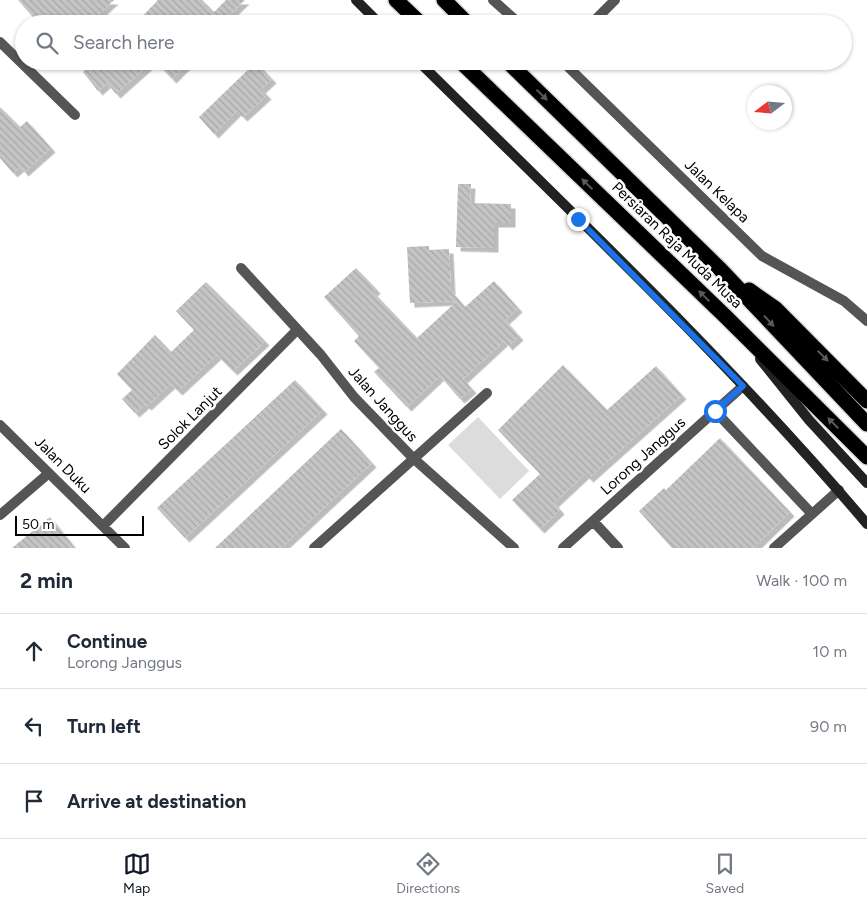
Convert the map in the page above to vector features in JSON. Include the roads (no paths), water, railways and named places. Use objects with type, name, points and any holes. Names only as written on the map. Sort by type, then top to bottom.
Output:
[{"type":"highway","points":[[396,0],[412,15]]},
{"type":"highway","points":[[444,0],[459,15]]},
{"type":"highway","name":"Persiaran Raja Muda Musa","points":[[469,70],[725,316],[867,457]]},
{"type":"highway","name":"Persiaran Raja Muda Musa","points":[[516,70],[719,268],[867,424]]},
{"type":"highway","points":[[719,268],[776,309],[867,401]]},
{"type":"street","points":[[356,0],[371,15]]},
{"type":"street","points":[[493,0],[510,15]]},
{"type":"street","points":[[600,15],[615,0]]},
{"type":"street","points":[[0,42],[15,56]]},
{"type":"street","points":[[29,70],[75,115]]},
{"type":"street","points":[[427,70],[643,282],[743,386],[839,490],[867,524]]},
{"type":"street","name":"Jalan Kelapa","points":[[571,70],[762,256],[844,301],[867,321]]},
{"type":"street","name":"Jalan Janggus","points":[[241,268],[321,355],[354,397],[412,458],[514,548]]},
{"type":"street","points":[[725,316],[809,420],[867,483]]},
{"type":"street","name":"Solok Lanjut","points":[[103,526],[297,330]]},
{"type":"street","name":"Lorong Janggus","points":[[562,548],[743,386]]},
{"type":"street","points":[[314,548],[412,458],[487,393]]},
{"type":"street","points":[[715,411],[812,514]]},
{"type":"street","name":"Jalan Duku","points":[[0,425],[126,548]]},
{"type":"street","points":[[0,515],[49,473]]},
{"type":"street","points":[[774,548],[839,490]]},
{"type":"street","points":[[593,521],[618,548]]}]
